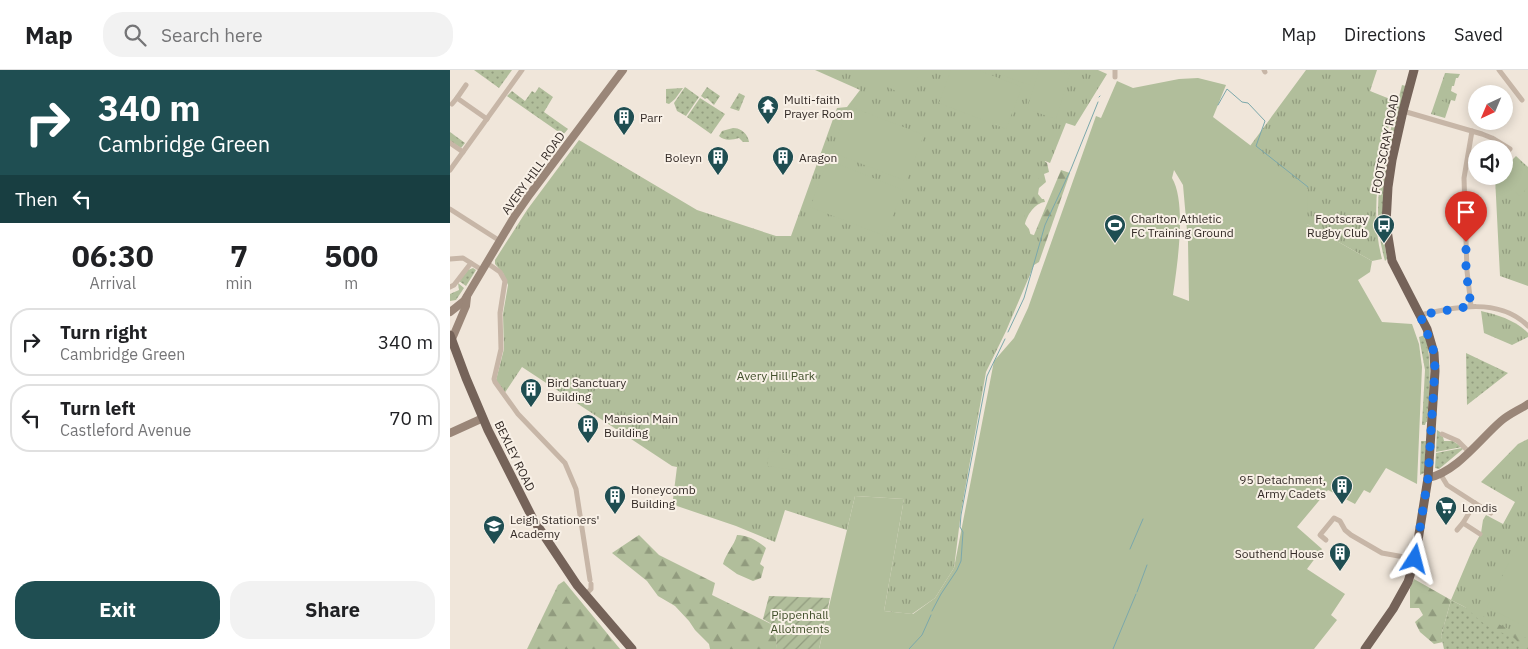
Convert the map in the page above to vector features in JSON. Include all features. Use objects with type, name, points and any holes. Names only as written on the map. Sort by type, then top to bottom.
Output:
[{"type":"main road","name":"AVERY HILL ROAD","points":[[450,312],[468,295],[530,194],[623,70]]},
{"type":"main road","name":"FOOTSCRAY ROAD","points":[[1365,649],[1379,631],[1405,589],[1415,559],[1428,478],[1435,360],[1431,339],[1392,262],[1386,224],[1390,171],[1402,111],[1414,70]]},
{"type":"main road","name":"AVERY HILL ROAD","points":[[451,337],[466,306],[468,295]]},
{"type":"main road","points":[[450,306],[459,305]]},
{"type":"main road","name":"BEXLEY ROAD","points":[[451,337],[466,378],[501,458],[533,519],[585,595],[632,649]]},
{"type":"main road","points":[[1428,478],[1441,475],[1469,452],[1501,421],[1528,404]]},
{"type":"main road","points":[[450,433],[483,418]]},
{"type":"street","points":[[450,170],[522,70]]},
{"type":"street","points":[[1115,70],[1115,77]]},
{"type":"street","points":[[1499,70],[1522,100]]},
{"type":"street","points":[[452,104],[466,85]]},
{"type":"street","points":[[457,98],[486,119]]},
{"type":"street","points":[[1402,111],[1472,131],[1495,140]]},
{"type":"street","points":[[1471,306],[1466,271],[1464,178],[1472,131]]},
{"type":"street","points":[[450,143],[463,152]]},
{"type":"street","points":[[450,209],[500,241]]},
{"type":"street","points":[[450,258],[463,258],[471,263],[500,272],[505,281],[500,313],[501,348],[494,379],[518,414],[565,463],[576,489],[591,589],[585,595]]},
{"type":"street","points":[[450,287],[454,285],[471,263]]},
{"type":"street","points":[[1420,315],[1471,306],[1487,307],[1501,310],[1514,316],[1528,326]]},
{"type":"street","points":[[1442,434],[1458,441],[1469,452]]},
{"type":"street","points":[[1441,475],[1447,485],[1491,513]]},
{"type":"street","points":[[1457,530],[1475,503]]},
{"type":"street","points":[[1326,540],[1320,535],[1334,518],[1340,521],[1345,530],[1351,535],[1382,553],[1415,559]]},
{"type":"street","points":[[1463,523],[1480,534]]},
{"type":"green space","points":[[474,70],[512,70],[499,88]]},
{"type":"green space","name":"Avery Hill Park","points":[[815,70],[1098,70],[1107,74],[1075,126],[1066,123],[1050,163],[1045,161],[1019,230],[1045,239],[1006,331],[986,372],[961,512],[954,568],[935,598],[912,614],[884,611],[904,499],[855,496],[847,530],[785,510],[775,542],[736,526],[677,506],[673,499],[677,467],[672,466],[522,367],[504,394],[496,380],[504,349],[503,314],[508,285],[503,273],[495,264],[495,260],[527,210],[579,140],[697,210],[776,236],[791,236],[837,108],[847,107],[860,90]]},
{"type":"green space","points":[[854,70],[921,70],[908,97]]},
{"type":"green space","points":[[951,70],[978,70],[1022,87],[1006,129],[939,103]]},
{"type":"green space","points":[[989,70],[1034,70],[1029,85]]},
{"type":"green space","points":[[1039,70],[1058,70],[1070,74],[1056,119],[1027,109]]},
{"type":"green space","points":[[1306,70],[1377,70],[1370,91],[1395,101],[1378,180],[1376,220],[1382,259],[1372,261],[1307,224],[1250,146]]},
{"type":"green space","points":[[1445,73],[1460,74],[1456,78],[1451,91],[1457,94],[1455,101],[1451,100],[1445,118],[1431,114]]},
{"type":"green space","points":[[1446,73],[1454,75],[1450,88],[1442,86]]},
{"type":"green space","points":[[1198,78],[1226,85],[1213,117],[1308,189],[1307,224],[1372,261],[1370,272],[1358,280],[1382,322],[1412,324],[1419,344],[1422,367],[1417,484],[1386,468],[1370,493],[1364,490],[1355,504],[1328,490],[1297,527],[1322,549],[1307,569],[1345,594],[1331,615],[1337,620],[1314,649],[819,649],[855,496],[904,499],[884,611],[913,614],[935,598],[954,568],[994,361],[1014,338],[1028,308],[1096,116],[1101,118],[1117,81],[1133,88],[1179,79]],"holes":[[[1174,170],[1183,185],[1188,242],[1189,301],[1173,295],[1180,235],[1179,203],[1177,189],[1172,178]]]},
{"type":"green space","points":[[1402,85],[1406,86],[1389,155],[1384,156]]},
{"type":"green space","points":[[539,87],[553,97],[544,112],[568,129],[563,135],[507,96],[512,91],[525,101],[532,91],[535,93]]},
{"type":"green space","points":[[685,87],[699,97],[686,116],[677,111],[674,103]]},
{"type":"green space","points":[[707,87],[720,96],[714,105],[707,98],[705,99],[701,96]]},
{"type":"green space","points":[[683,88],[675,99],[669,104],[666,103],[666,89]]},
{"type":"green space","points":[[739,93],[745,96],[739,111],[730,108]]},
{"type":"green space","points":[[700,98],[725,114],[711,134],[687,117]]},
{"type":"green space","points":[[1439,100],[1448,103],[1444,115],[1435,113]]},
{"type":"green space","points":[[849,106],[924,135],[906,181],[831,152]]},
{"type":"green space","points":[[733,128],[744,132],[749,142],[743,142],[739,138],[731,140],[719,136],[722,131]]},
{"type":"green space","points":[[450,132],[465,143],[461,148],[450,141]]},
{"type":"green space","points":[[1516,156],[1528,167],[1528,286],[1500,276],[1495,185],[1513,185],[1513,159]]},
{"type":"green space","points":[[1517,159],[1528,169],[1528,187],[1520,196],[1507,185],[1513,185],[1513,164]]},
{"type":"green space","points":[[828,160],[903,190],[885,236],[810,207]]},
{"type":"green space","points":[[1043,160],[1047,163],[1049,172],[1044,174],[1046,182],[1039,188],[1038,194],[1045,202],[1035,207],[1026,221],[1025,224],[1031,236],[1017,230]]},
{"type":"green space","points":[[1383,161],[1388,163],[1383,211],[1387,259],[1385,261],[1378,223],[1379,186]]},
{"type":"green space","points":[[1061,170],[1070,173],[1039,262],[1034,265],[1034,235]]},
{"type":"green space","points":[[473,268],[476,270],[466,286],[459,281],[468,270]]},
{"type":"green space","points":[[458,283],[464,288],[456,300],[450,301],[450,294],[459,290]]},
{"type":"green space","points":[[1481,311],[1512,321],[1528,333],[1528,337],[1512,345],[1484,333]]},
{"type":"green space","points":[[1425,335],[1429,356],[1430,378],[1427,422],[1425,425],[1422,425],[1425,370],[1419,337]]},
{"type":"green space","points":[[1466,353],[1508,373],[1467,405]]},
{"type":"green space","points":[[1437,430],[1444,441],[1453,441],[1462,447],[1436,452]]},
{"type":"green space","points":[[1528,439],[1528,639],[1451,600],[1481,533],[1483,520],[1486,515],[1503,524],[1515,502],[1481,482],[1518,444]]},
{"type":"green space","points":[[1421,441],[1426,441],[1424,473],[1420,475]]},
{"type":"green space","points":[[1462,448],[1439,469],[1435,468],[1436,453]]},
{"type":"green space","points":[[769,451],[798,455],[795,470],[767,466]]},
{"type":"green space","points":[[1528,479],[1528,504],[1518,498]]},
{"type":"green space","points":[[639,535],[659,555],[715,583],[712,595],[777,627],[776,649],[710,649],[709,644],[675,606],[658,596],[647,581],[612,553]]},
{"type":"green space","points":[[737,535],[753,539],[766,548],[760,564],[764,567],[761,578],[753,581],[737,574],[723,564]]},
{"type":"green space","points":[[1518,544],[1528,549],[1528,628],[1487,607]]},
{"type":"green space","points":[[1414,579],[1451,600],[1441,636],[1443,642],[1434,644],[1420,632],[1415,622],[1423,615],[1419,608],[1410,608],[1410,588]]},
{"type":"green space","points":[[564,581],[620,649],[527,649],[558,585]]},
{"type":"green space","name":"Pippenhall Allotments","points":[[769,596],[830,598],[819,649],[776,649],[777,627],[763,619]]},
{"type":"green space","points":[[1451,600],[1528,639],[1528,649],[1444,649],[1441,636]]},
{"type":"green space","points":[[1463,605],[1528,637],[1528,649],[1520,646],[1512,637],[1486,625]]},
{"type":"waterway","points":[[1218,105],[1227,89],[1242,102],[1248,103],[1265,121],[1256,146],[1308,187]]},
{"type":"waterway","points":[[1008,332],[1024,298],[1045,225],[1071,169],[1098,102]]},
{"type":"waterway","points":[[932,611],[961,561],[963,532],[960,527],[961,515],[987,376],[1005,339]]},
{"type":"waterway","points":[[1130,549],[1143,519]]},
{"type":"waterway","points":[[1137,592],[1147,565]]},
{"type":"waterway","points":[[1113,649],[1136,594]]},
{"type":"waterway","points":[[909,649],[922,635],[931,615]]},
{"type":"place","name":"Multi-faith Prayer Room","points":[[768,125]]},
{"type":"place","name":"Parr","points":[[624,136]]},
{"type":"place","name":"Boleyn","points":[[718,176]]},
{"type":"place","name":"Aragon","points":[[783,176]]},
{"type":"place","name":"Charlton Athletic FC Training Ground","points":[[1115,244]]},
{"type":"place","name":"Footscray Rugby Club","points":[[1384,244]]},
{"type":"place","name":"Bird Sanctuary Building","points":[[531,408]]},
{"type":"place","name":"Mansion Main Building","points":[[588,444]]},
{"type":"place","name":"95 Detachment, Army Cadets","points":[[1342,505]]},
{"type":"place","name":"Honeycomb Building","points":[[615,515]]},
{"type":"place","name":"Londis","points":[[1446,526]]},
{"type":"place","name":"Leigh Stationers' Academy","points":[[494,545]]},
{"type":"place","name":"Southend House","points":[[1340,572]]},
{"type":"route","points":[[1415,559],[1428,478],[1435,368],[1431,339],[1420,315],[1471,306],[1466,271],[1466,242]]}]
